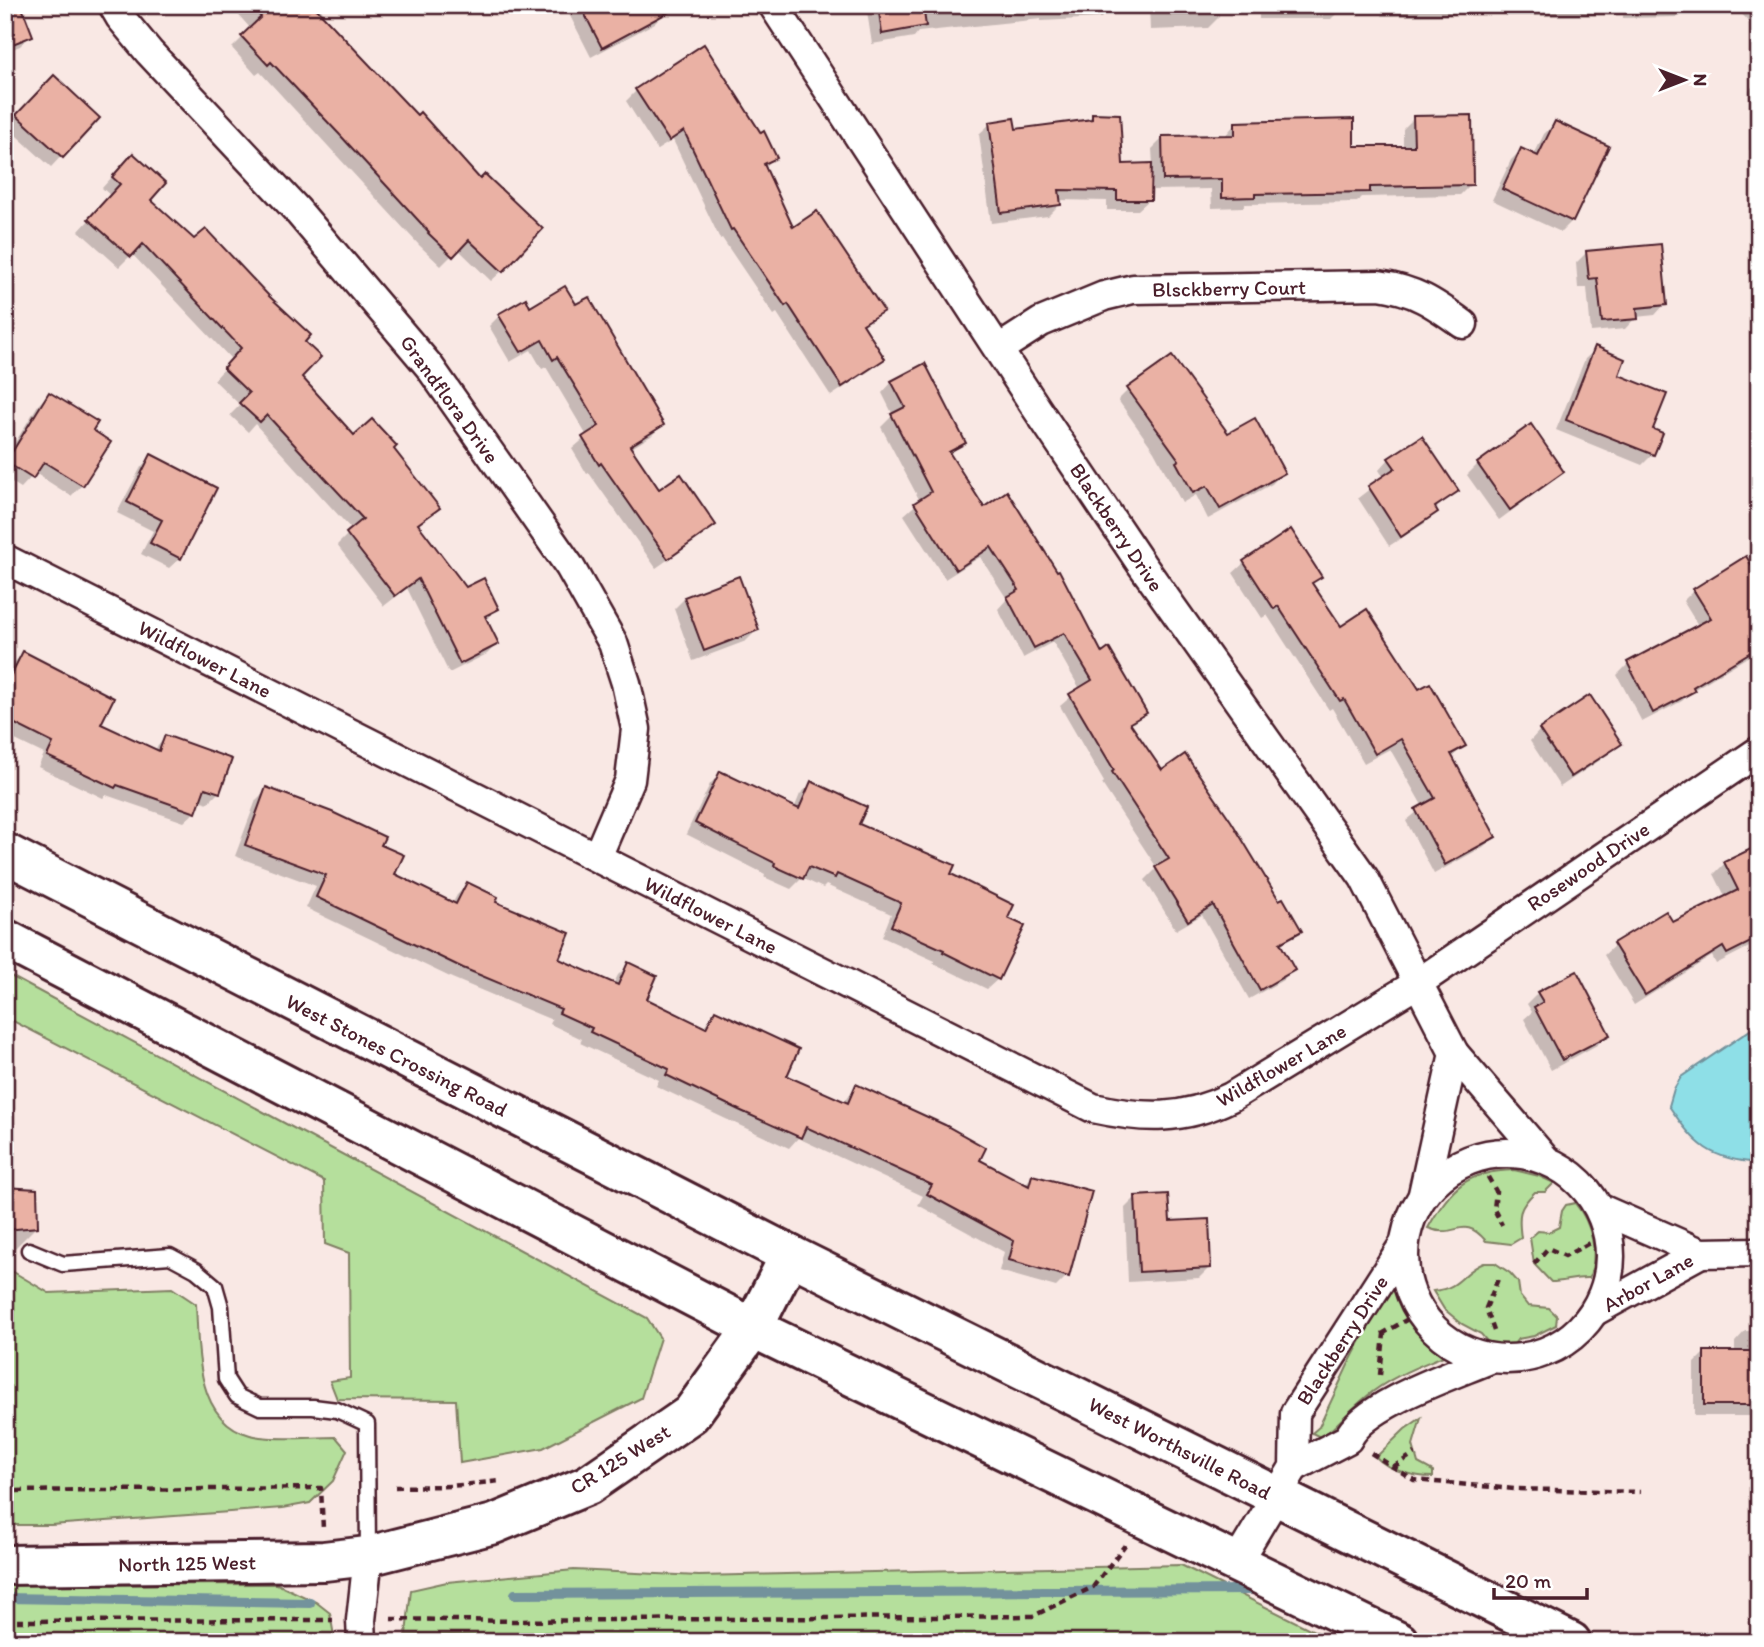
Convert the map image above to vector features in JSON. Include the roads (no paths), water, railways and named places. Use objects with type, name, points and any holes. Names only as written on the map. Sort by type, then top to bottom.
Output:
[{"type":"main road","name":"West Stones Crossing Road","points":[[5,853],[790,1255]]},
{"type":"main road","points":[[5,939],[753,1328],[1399,1642]]},
{"type":"main road","name":"CR 125 West","points":[[368,1556],[494,1524],[588,1485],[691,1414],[753,1328],[790,1255]]},
{"type":"main road","name":"West Worthsville Road","points":[[790,1255],[1285,1482],[1570,1642]]},
{"type":"main road","name":"North 125 West","points":[[5,1565],[324,1561],[368,1556]]},
{"type":"street","name":"Grandflora Drive","points":[[113,5],[149,52],[296,209],[429,366],[570,567],[613,643],[626,683],[636,729],[630,780],[597,857]]},
{"type":"street","name":"Blackberry Drive","points":[[773,5],[1142,565],[1364,878],[1454,1053],[1545,1159]]},
{"type":"street","name":"Blsckberry Court","points":[[999,349],[1041,322],[1104,296],[1133,289],[1379,285],[1402,289],[1430,300],[1463,324]]},
{"type":"street","name":"Wildflower Lane","points":[[5,558],[1093,1108],[1134,1117],[1160,1118],[1212,1107],[1418,983]]},
{"type":"street","name":"Rosewood Drive","points":[[1418,983],[1759,751]]},
{"type":"street","name":"Blackberry Drive","points":[[1423,1194],[1446,1171],[1476,1156],[1510,1152],[1545,1159],[1566,1171],[1585,1187],[1603,1220],[1610,1242],[1608,1278],[1595,1311],[1575,1334],[1549,1351],[1520,1359],[1496,1359],[1460,1349],[1434,1330],[1415,1305],[1405,1276],[1404,1244],[1410,1218],[1423,1194],[1454,1053]]},
{"type":"street","name":"Arbor Lane","points":[[1603,1220],[1701,1253],[1759,1252]]},
{"type":"street","name":"Blackberry Drive","points":[[1285,1482],[1296,1413],[1404,1244]]},
{"type":"street","name":"Arbor Lane","points":[[1595,1311],[1701,1253]]},
{"type":"street","name":"Blackberry Drive","points":[[1285,1482],[1348,1439],[1351,1432],[1380,1407],[1496,1359]]},
{"type":"street","points":[[1237,1562],[1285,1482]]},
{"type":"street","points":[[362,1642],[361,1620],[368,1556]]},
{"type":"lane","points":[[29,1250],[63,1264],[170,1256],[196,1270],[215,1286],[221,1307],[226,1379],[237,1396],[260,1407],[337,1410],[367,1424],[368,1556]]},
{"type":"water","points":[[1759,1024],[1759,1163],[1728,1158],[1705,1148],[1687,1131],[1669,1106],[1681,1077]]},
{"type":"waterway","points":[[515,1594],[1250,1590]]},
{"type":"waterway","points":[[5,1598],[310,1603]]}]
